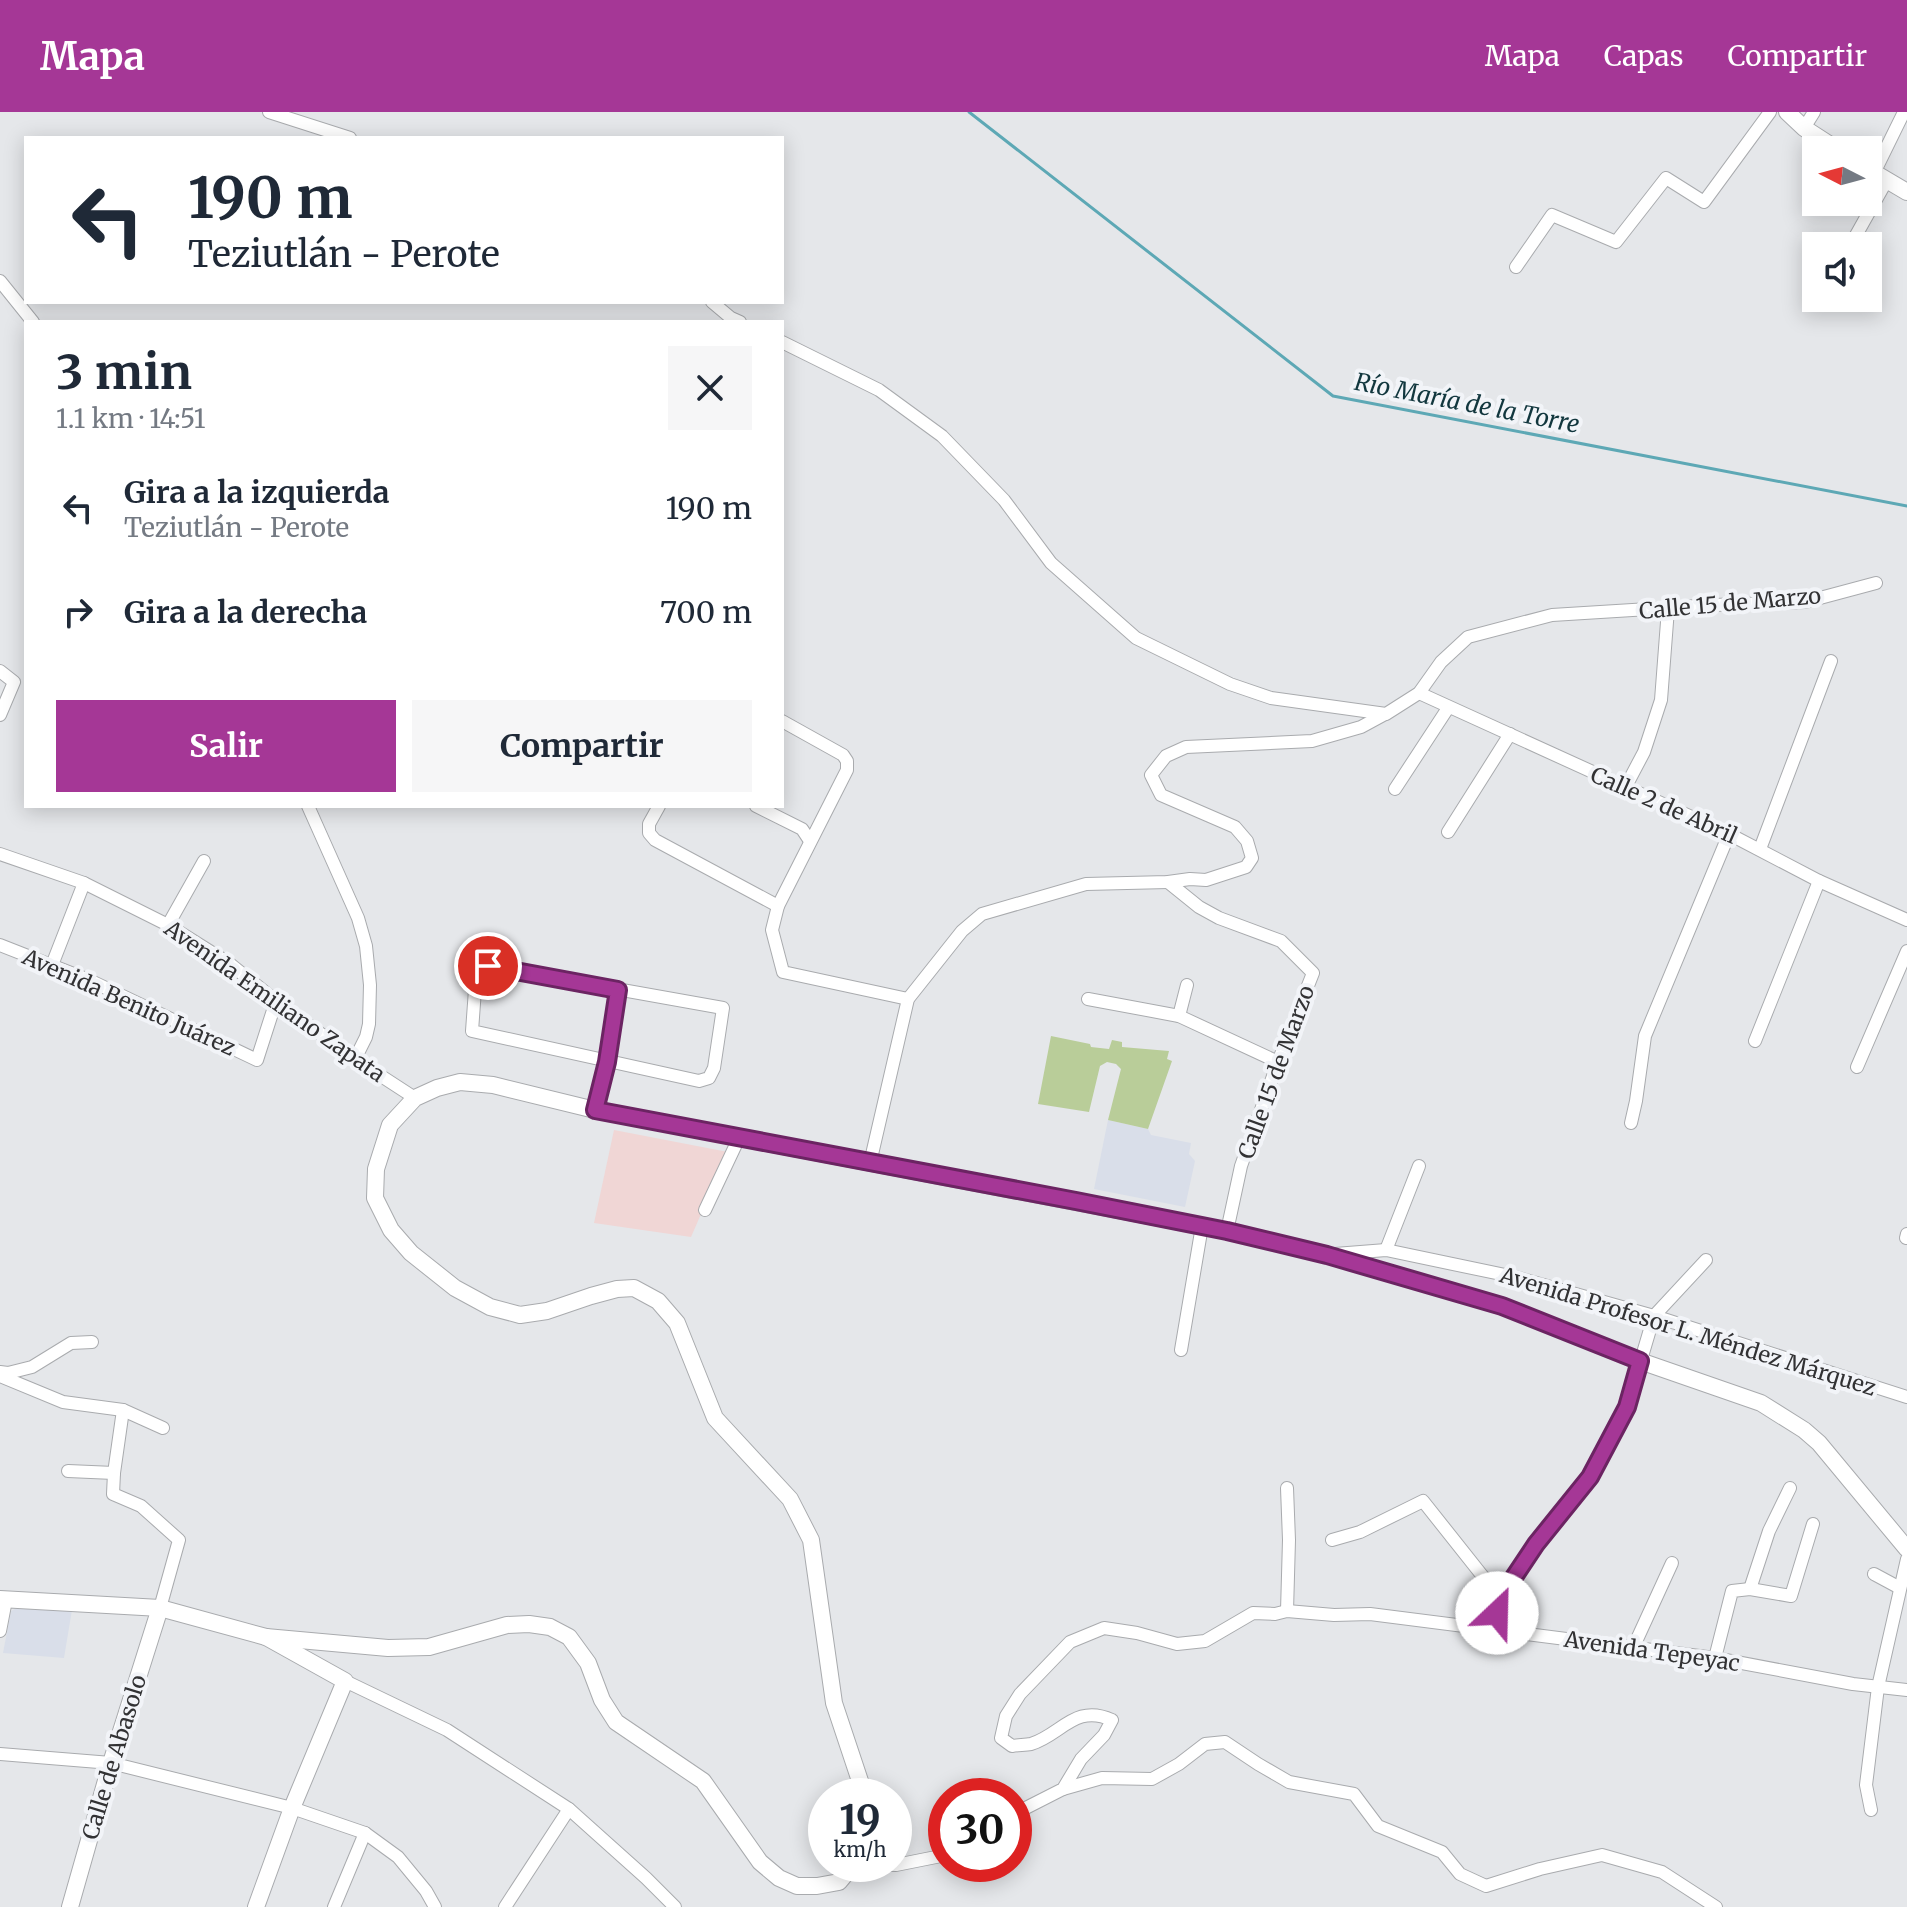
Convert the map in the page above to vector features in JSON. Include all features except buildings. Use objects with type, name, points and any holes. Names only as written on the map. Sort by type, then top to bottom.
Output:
[{"type":"main road","points":[[1787,112],[1816,136]]},
{"type":"main road","points":[[1882,177],[1907,192]]},
{"type":"main road","points":[[859,1778],[834,1703],[811,1540],[790,1499],[715,1418],[677,1323],[658,1301],[634,1288],[617,1289],[547,1311],[520,1315],[490,1307],[455,1288],[411,1253],[391,1230],[375,1198],[376,1169],[390,1125],[415,1098],[460,1082],[493,1085],[595,1110],[1227,1231],[1327,1255],[1502,1306],[1640,1361],[1761,1403],[1819,1443],[1907,1549]]},
{"type":"main road","points":[[3,1600],[160,1608],[266,1637],[388,1648],[429,1647],[507,1625],[550,1627],[569,1637],[588,1663],[602,1700],[616,1722],[703,1781],[760,1862],[779,1878],[797,1886],[839,1882]]},
{"type":"main road","name":"Calle de Abasolo","points":[[70,1907],[160,1608]]},
{"type":"main road","points":[[256,1907],[292,1808],[345,1681],[266,1637]]},
{"type":"street","points":[[269,112],[344,136]]},
{"type":"street","points":[[1516,267],[1552,215],[1616,242],[1666,178],[1704,202],[1770,112]]},
{"type":"street","points":[[1804,128],[1814,112]]},
{"type":"street","points":[[1882,161],[1904,112]]},
{"type":"street","points":[[0,281],[31,320]]},
{"type":"street","points":[[714,304],[736,320]]},
{"type":"street","points":[[784,343],[879,390],[942,436],[1004,500],[1051,563],[1136,638],[1230,684],[1271,698],[1386,714]]},
{"type":"street","name":"Calle 15 de Marzo","points":[[1419,693],[1441,662],[1468,637],[1552,615],[1805,602],[1876,583]]},
{"type":"street","points":[[1625,788],[1644,752],[1661,700],[1668,609]]},
{"type":"street","points":[[1760,849],[1831,661]]},
{"type":"street","points":[[0,671],[14,682],[0,715]]},
{"type":"street","points":[[870,1163],[908,999],[962,931],[982,914],[1086,884],[1206,880],[1246,867],[1252,858],[1247,841],[1235,827],[1161,795],[1151,775],[1166,756],[1186,747],[1312,741],[1361,727],[1419,693]]},
{"type":"street","name":"Calle 2 de Abril","points":[[1419,693],[1729,834],[1819,881],[1907,920]]},
{"type":"street","points":[[1395,789],[1448,708]]},
{"type":"street","points":[[784,722],[843,755],[847,770],[778,906],[772,930],[783,972],[908,999]]},
{"type":"street","points":[[1448,832],[1510,734]]},
{"type":"street","points":[[309,808],[358,918],[366,946],[370,985],[369,1024],[355,1059]]},
{"type":"street","points":[[658,808],[649,824],[649,833],[655,840],[778,906]]},
{"type":"street","points":[[760,808],[802,829],[810,841]]},
{"type":"street","points":[[1631,1123],[1645,1036],[1729,834]]},
{"type":"street","name":"Avenida Emiliano Zapata","points":[[0,854],[84,883],[168,925],[230,964],[355,1059],[415,1098]]},
{"type":"street","points":[[168,925],[204,861]]},
{"type":"street","points":[[1755,1041],[1819,881]]},
{"type":"street","name":"Calle 15 de Marzo","points":[[1168,882],[1199,907],[1219,918],[1281,941],[1313,973],[1241,1166],[1227,1231]]},
{"type":"street","points":[[52,965],[84,883]]},
{"type":"street","name":"Avenida Benito Juárez","points":[[0,945],[89,980],[257,1060],[276,1001]]},
{"type":"street","points":[[1857,1067],[1907,951]]},
{"type":"street","points":[[488,966],[618,990],[723,1008],[714,1068],[709,1078],[699,1081],[472,1031],[476,976],[480,969],[488,966]]},
{"type":"street","points":[[1179,1016],[1187,985]]},
{"type":"street","points":[[595,1110],[607,1062],[618,990]]},
{"type":"street","points":[[1088,999],[1179,1016],[1278,1062]]},
{"type":"street","points":[[705,1210],[739,1138]]},
{"type":"street","points":[[1386,1250],[1419,1166]]},
{"type":"street","points":[[1181,1350],[1202,1226]]},
{"type":"street","name":"Avenida Profesor L. Méndez Márquez","points":[[1327,1255],[1386,1250],[1515,1277],[1654,1316],[1907,1397]]},
{"type":"street","points":[[1494,1629],[1500,1598],[1536,1544],[1590,1477],[1627,1407],[1654,1316],[1706,1260]]},
{"type":"street","points":[[0,1374],[32,1367],[71,1343],[92,1342]]},
{"type":"street","points":[[0,1374],[63,1402],[123,1410],[163,1428]]},
{"type":"street","points":[[123,1410],[113,1494],[141,1506],[179,1540],[160,1608]]},
{"type":"street","points":[[68,1471],[114,1473]]},
{"type":"street","points":[[1287,1488],[1287,1611]]},
{"type":"street","points":[[1750,1589],[1769,1531],[1790,1488]]},
{"type":"street","points":[[1332,1540],[1360,1532],[1423,1501],[1500,1598]]},
{"type":"street","points":[[1715,1658],[1732,1591],[1750,1589],[1791,1596],[1813,1524]]},
{"type":"street","points":[[1871,1810],[1866,1785],[1878,1687],[1907,1559]]},
{"type":"street","points":[[1633,1648],[1672,1563]]},
{"type":"street","points":[[1874,1574],[1900,1588]]},
{"type":"street","points":[[0,1631],[3,1600]]},
{"type":"street","name":"Avenida Tepeyac","points":[[1063,1789],[1081,1759],[1104,1735],[1112,1720],[1089,1715],[1072,1720],[1032,1743],[1012,1746],[1001,1738],[1006,1716],[1020,1694],[1070,1642],[1104,1628],[1177,1644],[1205,1641],[1253,1613],[1370,1614],[1715,1658],[1853,1684],[1907,1690]]},
{"type":"street","points":[[345,1681],[447,1730],[569,1809],[675,1907]]},
{"type":"street","points":[[1032,1805],[1063,1789],[1102,1778],[1152,1779],[1205,1744],[1225,1742],[1289,1782],[1354,1794],[1378,1826],[1442,1852],[1460,1874],[1486,1886],[1540,1869],[1602,1855],[1662,1872],[1716,1907]]},
{"type":"street","points":[[0,1754],[111,1763],[292,1808],[365,1833],[398,1857],[435,1907]]},
{"type":"street","points":[[505,1907],[569,1809]]},
{"type":"street","points":[[334,1907],[365,1833]]},
{"type":"shaded area","points":[[1108,1120],[1148,1129],[1151,1135],[1191,1143],[1189,1154],[1195,1161],[1185,1207],[1094,1189]]},
{"type":"shaded area","points":[[614,1130],[728,1152],[691,1237],[594,1223]]},
{"type":"shaded area","points":[[19,1607],[72,1610],[64,1658],[3,1653],[11,1611]]},
{"type":"green space","points":[[1051,1036],[1090,1044],[1091,1047],[1109,1049],[1112,1040],[1122,1042],[1122,1047],[1169,1051],[1167,1059],[1172,1061],[1148,1129],[1108,1120],[1121,1069],[1116,1064],[1107,1062],[1100,1066],[1089,1112],[1038,1104]]},
{"type":"waterway","name":"Río María de la Torre","points":[[969,112],[1333,396],[1907,506]]},
{"type":"route","points":[[488,966],[618,990],[607,1062],[595,1110],[1076,1201],[1227,1231],[1327,1255],[1502,1306],[1640,1361],[1627,1407],[1590,1477],[1536,1544],[1500,1598],[1497,1613]]}]
